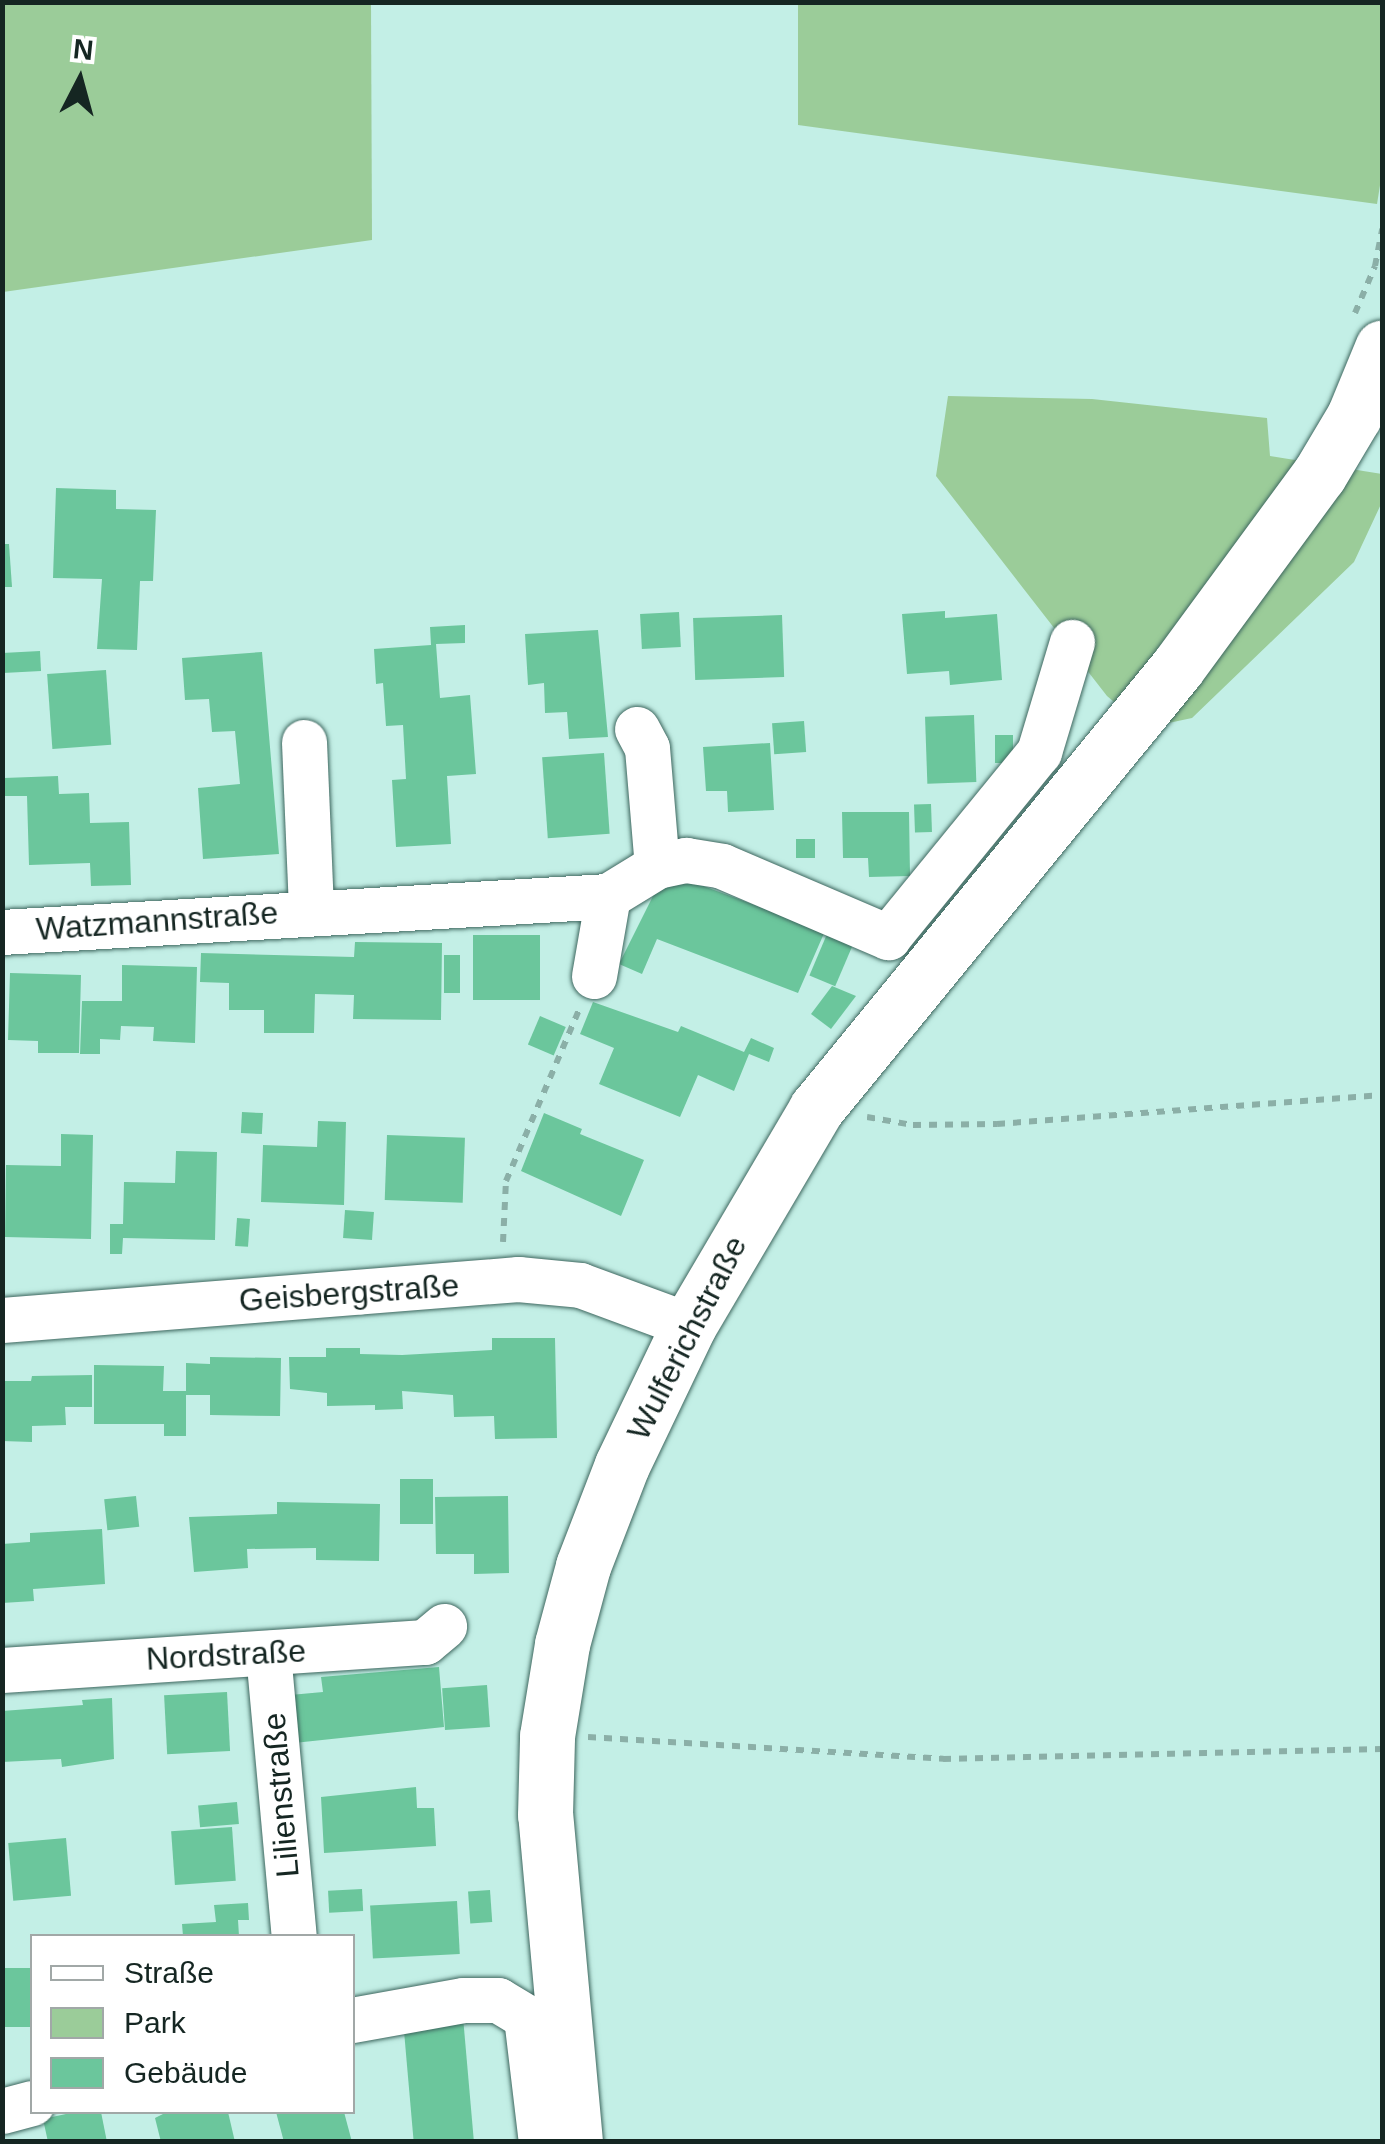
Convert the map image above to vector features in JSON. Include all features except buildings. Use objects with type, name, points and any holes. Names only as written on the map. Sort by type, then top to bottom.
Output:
[{"type":"main road","name":"Wulferichstraße","points":[[575,2142],[545,1815],[546,1736],[562,1644],[583,1566],[622,1465],[690,1325],[816,1109],[1177,668],[1319,475],[1354,416],[1382,348]]},
{"type":"street","name":"Watzmannstraße","points":[[2,932],[311,910],[608,896],[656,866],[686,860],[722,866],[888,937],[1038,752],[1072,642]]},
{"type":"street","points":[[637,729],[647,748],[656,866]]},
{"type":"street","name":"Watzmannstraße","points":[[304,742],[311,910]]},
{"type":"street","points":[[594,976],[608,896]]},
{"type":"street","name":"Geisbergstraße","points":[[2,1320],[500,1282],[580,1285],[690,1325]]},
{"type":"street","name":"Nordstraße","points":[[2,1670],[425,1642],[444,1626]]},
{"type":"street","name":"Lilienstraße","points":[[268,1653],[294,1934]]},
{"type":"street","points":[[355,2019],[463,2000],[498,2000],[526,2017],[542,2142]]},
{"type":"street","points":[[2,2111],[30,2104]]},
{"type":"path","points":[[500,1282],[506,1181],[594,976]]},
{"type":"path","points":[[816,1109],[912,1125],[997,1124],[1382,1095]]},
{"type":"path","points":[[546,1736],[943,1758],[1382,1749]]},
{"type":"green space","points":[[2,3],[371,3],[372,240],[3,292]]},
{"type":"green space","points":[[798,3],[1382,3],[1382,173],[1377,204],[798,125]]},
{"type":"green space","points":[[948,396],[1092,399],[1267,418],[1270,456],[1382,474],[1382,502],[1354,562],[1192,718],[1145,728],[1107,696],[936,476]]}]
